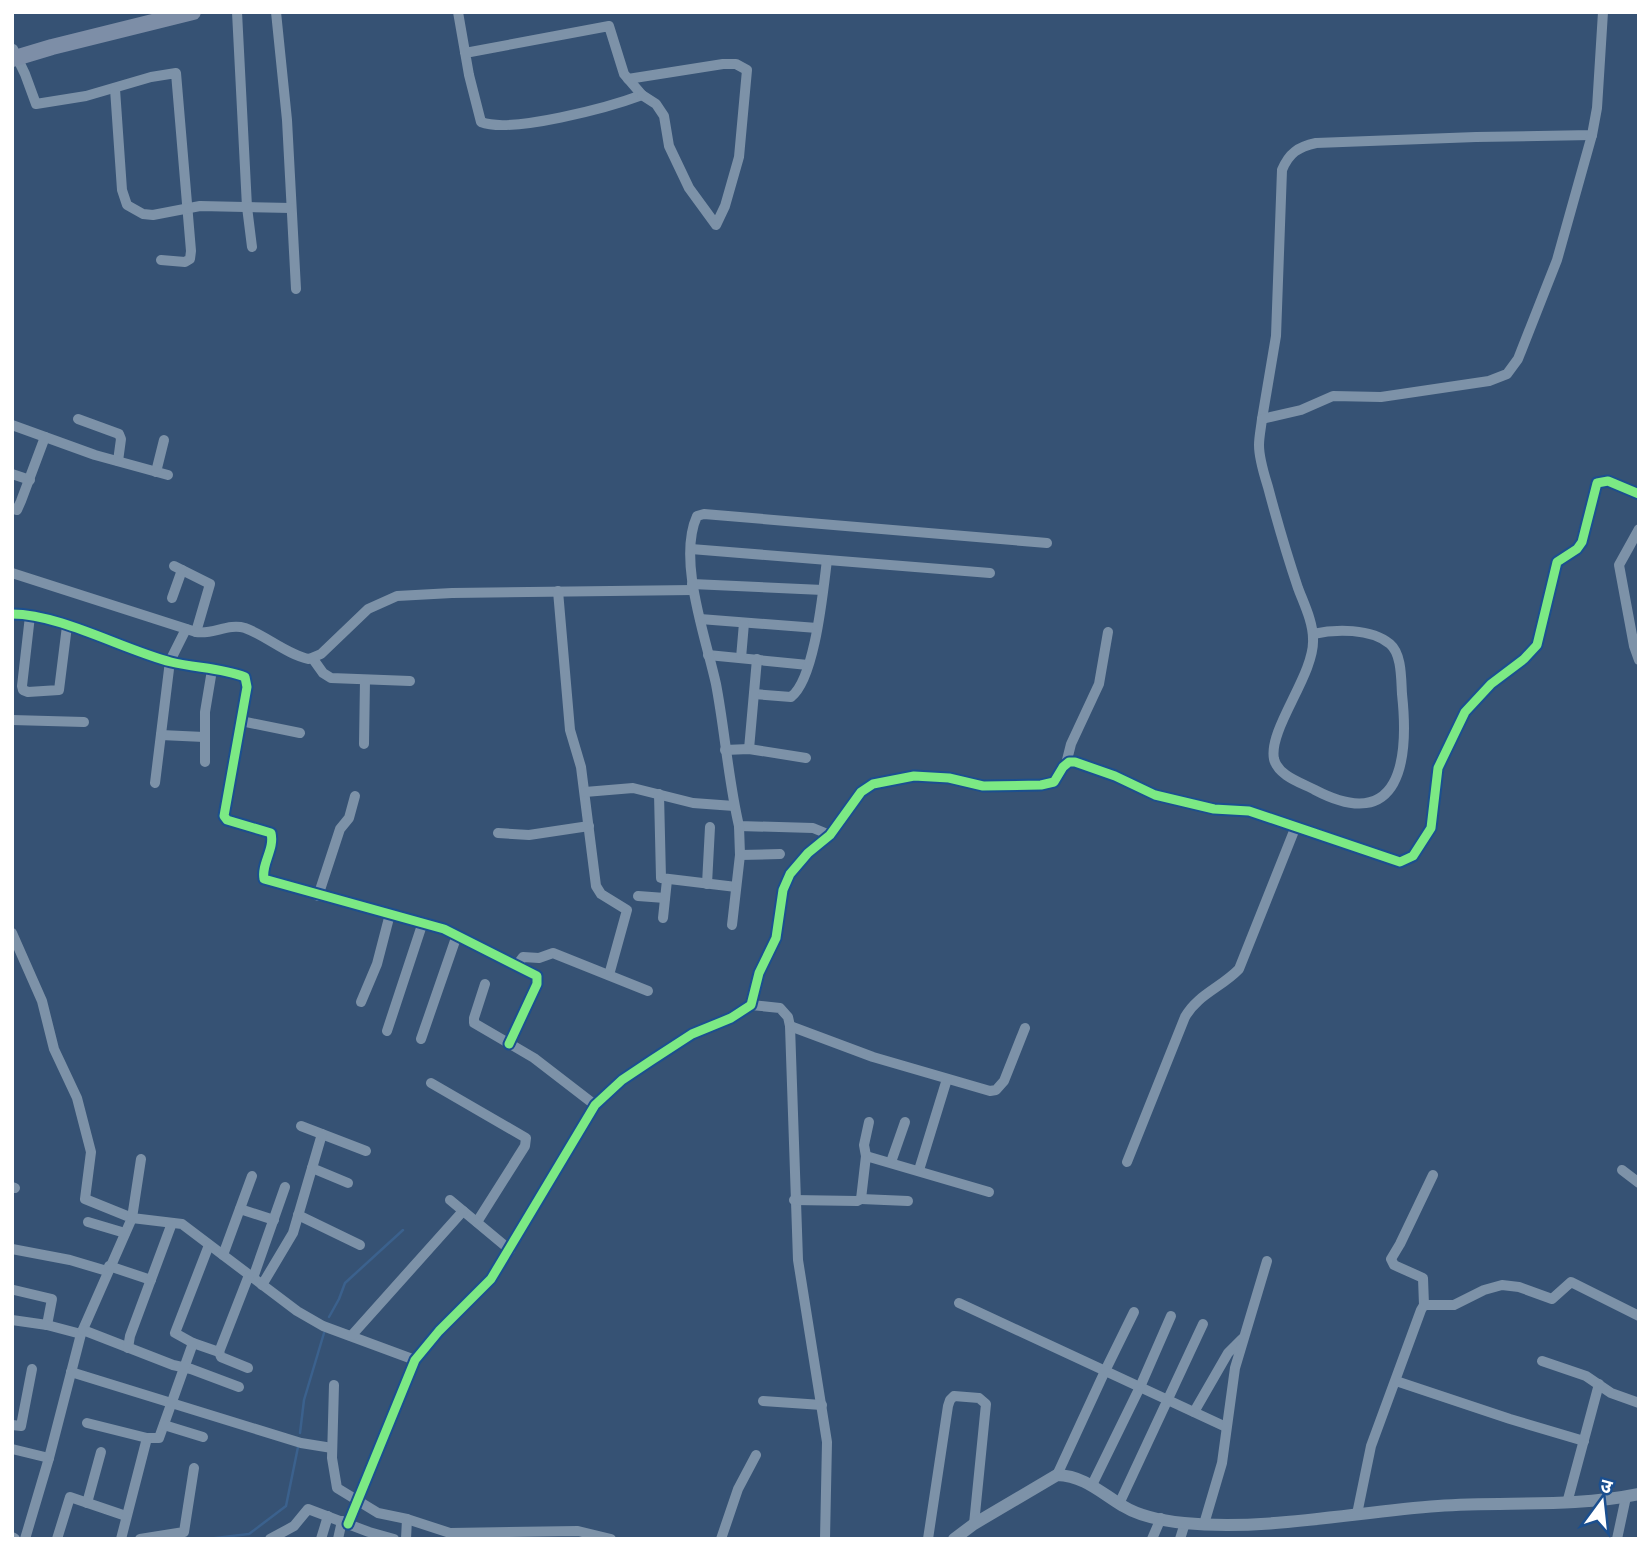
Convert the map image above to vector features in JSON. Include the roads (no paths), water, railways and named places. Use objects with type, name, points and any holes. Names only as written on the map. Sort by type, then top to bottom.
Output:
[{"type":"main road","points":[[14,53],[146,12]]},
{"type":"main road","points":[[14,53],[52,47],[193,12]]},
{"type":"street","points":[[237,12],[247,207],[252,247]]},
{"type":"street","points":[[276,12],[287,120],[296,289]]},
{"type":"street","points":[[458,12],[481,122],[489,125],[525,122],[606,107],[642,95]]},
{"type":"street","points":[[1262,419],[1301,410],[1333,396],[1381,397],[1489,381],[1507,374],[1518,359],[1557,260],[1592,135],[1597,108],[1602,12]]},
{"type":"street","points":[[465,53],[609,26],[624,74],[628,79],[642,95],[656,104],[664,116],[668,146],[689,188],[716,225],[725,206],[739,157],[747,70],[736,64],[723,64],[628,79]]},
{"type":"street","points":[[14,53],[36,104],[86,96],[151,77],[176,74],[191,251],[190,259],[185,262],[161,260]]},
{"type":"street","points":[[115,89],[124,200],[133,210],[143,214],[166,214],[200,206],[291,208]]},
{"type":"street","points":[[1313,634],[1353,631],[1389,643],[1397,654],[1405,723],[1403,749],[1399,769],[1382,798],[1361,805],[1333,799],[1284,774],[1274,759],[1276,742],[1313,651],[1313,634],[1279,531],[1259,454],[1276,336],[1282,170],[1287,158],[1297,149],[1316,143],[1592,135]]},
{"type":"street","points":[[78,419],[119,434],[121,439],[118,461]]},
{"type":"street","points":[[12,425],[168,475]]},
{"type":"street","points":[[12,508],[17,510],[45,437]]},
{"type":"street","points":[[156,471],[164,440]]},
{"type":"street","points":[[12,474],[30,480]]},
{"type":"street","points":[[1065,766],[1074,762],[1106,772],[1166,798],[1214,809],[1249,811],[1400,862],[1413,856],[1430,828],[1438,768],[1465,712],[1491,684],[1537,645],[1555,568],[1561,558],[1577,549],[1582,542],[1597,483],[1608,481],[1639,494]]},
{"type":"street","points":[[732,925],[740,855],[739,826],[716,684],[693,587],[691,549],[695,518],[704,514],[1047,542]]},
{"type":"street","points":[[1639,528],[1619,565],[1631,633],[1639,660]]},
{"type":"street","points":[[691,549],[990,572]]},
{"type":"street","points":[[754,694],[793,695],[806,676],[817,628],[827,560]]},
{"type":"street","points":[[155,783],[170,662],[191,630],[210,584],[178,568],[172,598]]},
{"type":"street","points":[[12,573],[191,630],[208,633],[240,627],[305,659],[313,659],[321,654],[368,610],[397,596],[693,587],[823,590]]},
{"type":"street","points":[[558,591],[570,730],[580,762],[597,891],[627,910],[609,975]]},
{"type":"street","points":[[12,614],[67,626],[170,662],[241,676],[247,680],[224,816],[227,820],[265,829],[271,833],[272,842],[262,874],[264,879],[423,922],[457,935],[537,976],[538,980],[509,1044]]},
{"type":"street","points":[[30,616],[22,686],[27,692],[58,690],[67,626]]},
{"type":"street","points":[[700,619],[817,628]]},
{"type":"street","points":[[741,658],[744,623]]},
{"type":"street","points":[[751,1005],[760,973],[776,938],[783,890],[790,874],[861,792],[873,784],[914,776],[949,778],[983,786],[1041,785],[1058,778],[1100,684],[1108,632]]},
{"type":"street","points":[[708,655],[808,664]]},
{"type":"street","points":[[313,659],[323,673],[331,678],[410,681]]},
{"type":"street","points":[[749,749],[757,659]]},
{"type":"street","points":[[205,762],[205,712],[212,670]]},
{"type":"street","points":[[364,744],[365,680]]},
{"type":"street","points":[[12,720],[84,722]]},
{"type":"street","points":[[241,721],[300,733]]},
{"type":"street","points":[[161,735],[204,737]]},
{"type":"street","points":[[725,750],[749,749],[806,758]]},
{"type":"street","points":[[585,792],[628,788],[692,803],[734,806]]},
{"type":"street","points":[[659,794],[661,878],[736,887]]},
{"type":"street","points":[[318,895],[340,829],[349,818],[355,796]]},
{"type":"street","points":[[498,834],[529,835],[589,825]]},
{"type":"street","points":[[739,826],[825,832]]},
{"type":"street","points":[[1127,1162],[1185,1017],[1196,1001],[1239,969],[1296,826]]},
{"type":"street","points":[[707,884],[710,827]]},
{"type":"street","points":[[740,855],[779,854]]},
{"type":"street","points":[[663,918],[667,880]]},
{"type":"street","points":[[638,896],[665,898]]},
{"type":"street","points":[[361,1002],[377,964],[390,914]]},
{"type":"street","points":[[387,1031],[423,922]]},
{"type":"street","points":[[12,933],[42,1001],[54,1049],[77,1098],[91,1152],[85,1199],[132,1218],[182,1224],[297,1311],[324,1326],[415,1360]]},
{"type":"street","points":[[421,1039],[457,935]]},
{"type":"street","points":[[517,965],[523,957],[538,958],[553,953],[648,991]]},
{"type":"street","points":[[485,984],[474,1023],[539,1062],[595,1105]]},
{"type":"street","points":[[338,1539],[358,1501],[415,1360],[439,1331],[491,1279],[595,1105],[622,1080],[692,1034],[731,1018],[751,1005],[780,1008],[788,1017],[790,1026],[794,1200],[802,1290],[827,1442],[825,1539]]},
{"type":"street","points":[[790,1026],[848,1049],[981,1089],[996,1090],[1004,1081],[1025,1028]]},
{"type":"street","points":[[919,1170],[947,1079]]},
{"type":"street","points":[[431,1083],[527,1140],[477,1222]]},
{"type":"street","points":[[861,1199],[866,1156],[864,1145],[869,1122]]},
{"type":"street","points":[[891,1162],[905,1122]]},
{"type":"street","points":[[301,1126],[366,1151]]},
{"type":"street","points":[[255,1279],[285,1248],[298,1215],[322,1134]]},
{"type":"street","points":[[866,1156],[989,1192]]},
{"type":"street","points":[[25,1539],[82,1332],[132,1218],[141,1159]]},
{"type":"street","points":[[312,1168],[348,1183]]},
{"type":"street","points":[[1622,1170],[1637,1177]]},
{"type":"street","points":[[1357,1514],[1371,1446],[1424,1306],[1423,1278],[1394,1265],[1391,1259],[1433,1175]]},
{"type":"street","points":[[223,1255],[252,1176]]},
{"type":"street","points":[[219,1352],[255,1279],[285,1187]]},
{"type":"street","points":[[450,1200],[510,1250]]},
{"type":"street","points":[[794,1200],[908,1201]]},
{"type":"street","points":[[240,1209],[274,1220]]},
{"type":"street","points":[[352,1335],[463,1211]]},
{"type":"street","points":[[298,1215],[360,1245]]},
{"type":"street","points":[[88,1222],[125,1233]]},
{"type":"street","points":[[128,1348],[172,1223]]},
{"type":"street","points":[[209,1245],[175,1333],[248,1368]]},
{"type":"street","points":[[12,1249],[151,1280]]},
{"type":"street","points":[[1204,1524],[1222,1463],[1231,1383],[1268,1261]]},
{"type":"street","points":[[1424,1306],[1454,1305],[1502,1285],[1519,1287],[1552,1299],[1571,1282],[1639,1316]]},
{"type":"street","points":[[14,1290],[52,1299],[47,1325]]},
{"type":"street","points":[[959,1303],[1227,1427]]},
{"type":"street","points":[[1057,1475],[1134,1312]]},
{"type":"street","points":[[1092,1485],[1171,1316]]},
{"type":"street","points":[[12,1320],[82,1332],[239,1387]]},
{"type":"street","points":[[1119,1504],[1203,1324]]},
{"type":"street","points":[[1194,1412],[1228,1353],[1243,1337]]},
{"type":"street","points":[[87,1423],[147,1438],[159,1438],[193,1343]]},
{"type":"street","points":[[1542,1361],[1586,1376],[1611,1392],[1639,1403]]},
{"type":"street","points":[[12,1425],[20,1426],[32,1368]]},
{"type":"street","points":[[71,1372],[302,1443],[332,1448]]},
{"type":"street","points":[[1396,1381],[1584,1441]]},
{"type":"street","points":[[1567,1503],[1599,1384]]},
{"type":"street","points":[[334,1385],[332,1448],[337,1488],[378,1513],[408,1519],[450,1533],[518,1536],[562,1535],[578,1531],[611,1539]]},
{"type":"street","points":[[928,1539],[948,1405],[954,1396],[979,1398],[986,1404],[974,1524]]},
{"type":"street","points":[[763,1401],[822,1405]]},
{"type":"street","points":[[164,1425],[202,1437]]},
{"type":"street","points":[[121,1539],[147,1438]]},
{"type":"street","points":[[12,1448],[49,1458]]},
{"type":"street","points":[[87,1503],[101,1452]]},
{"type":"street","points":[[721,1539],[738,1489],[756,1455]]},
{"type":"street","points":[[141,1539],[184,1532],[194,1468]]},
{"type":"street","points":[[954,1539],[974,1524],[1057,1475],[1070,1475],[1092,1485],[1125,1508],[1185,1523],[1204,1524],[1259,1523],[1486,1503],[1517,1506],[1567,1503],[1632,1495],[1617,1539]]},
{"type":"street","points":[[57,1539],[70,1497],[126,1516]]},
{"type":"street","points":[[270,1539],[294,1526],[308,1509],[345,1522],[367,1535],[394,1539]]},
{"type":"street","points":[[321,1539],[328,1516]]},
{"type":"street","points":[[1152,1539],[1161,1518]]},
{"type":"street","points":[[406,1539],[408,1519]]},
{"type":"street","points":[[1180,1539],[1185,1523]]},
{"type":"waterway","points":[[329,1317],[345,1283],[403,1230]]},
{"type":"waterway","points":[[300,1433],[304,1400],[324,1333]]},
{"type":"waterway","points":[[207,1539],[249,1534],[286,1506],[298,1447]]}]
